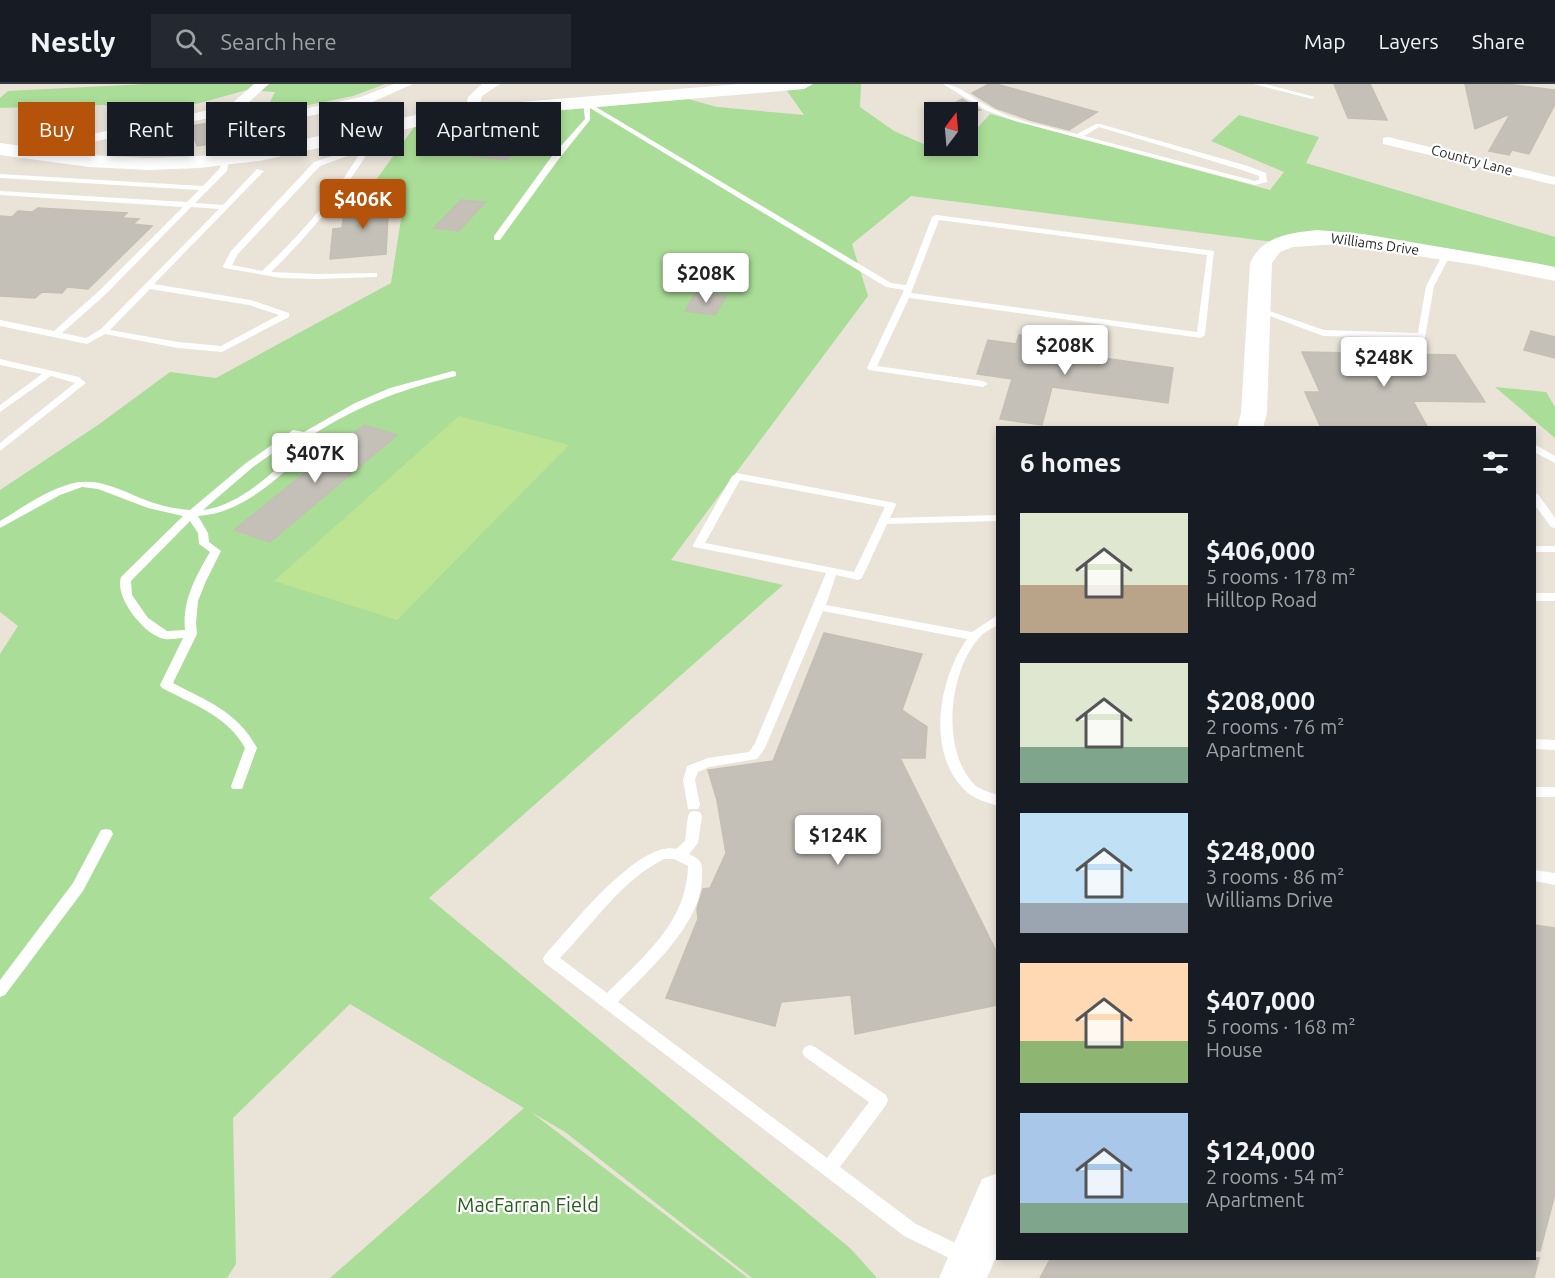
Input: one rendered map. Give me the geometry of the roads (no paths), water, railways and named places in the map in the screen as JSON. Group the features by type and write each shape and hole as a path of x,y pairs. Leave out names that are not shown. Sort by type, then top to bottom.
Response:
{"street":[{"path":"241,102 261,84"},
{"path":"307,112 365,100 406,84"},
{"path":"472,102 480,89 493,84"},
{"path":"561,106 804,84"},
{"path":"95,137 206,115"},
{"name":"Country Lane","path":"1388,141 1555,181"},
{"path":"2,150 66,159 133,164 225,160 319,146"},
{"path":"225,156 225,160"},
{"name":"Williams Drive","path":"1251,426 1254,413 1258,310 1263,257 1269,250 1290,240 1339,238 1447,254 1555,274"},
{"path":"966,1268 996,1200"}],"lane":[{"path":"946,84 998,114 1077,137 1255,183 1263,182 1263,175 1245,168 1098,125 1077,137"},
{"path":"1256,84 1312,97"},
{"path":"497,238 555,158 588,119 586,104"},
{"path":"586,104 889,285 907,292 1201,335 1211,253 936,217 907,292 872,368 983,384"},
{"path":"332,156 317,164 234,253 227,266 265,273 315,277 374,275"},
{"path":"265,273 313,219 360,160 360,156"},
{"path":"55,334 103,292 224,169 225,160"},
{"path":"0,323 87,341 104,331 150,286 260,171"},
{"path":"0,176 204,188"},
{"path":"0,193 226,207"},
{"path":"1258,310 1323,333 1422,336 1430,286 1447,254"},
{"path":"104,331 178,345 222,349 286,315 251,303 150,286"},
{"path":"0,362 76,379 81,383 0,448"},
{"path":"0,410 49,373"},
{"path":"304,436 378,393 423,379 453,374"},
{"path":"0,525 73,486 104,487 145,504 191,513 220,510 236,503 315,440 296,432 260,456 191,513 125,580 126,595 144,621 165,634 190,634"},
{"path":"1536,448 1555,460"},
{"path":"737,477 891,506 884,521 858,576 698,545 737,477"},
{"path":"1536,499 1555,525"},
{"path":"191,513 203,533 204,544 216,551 192,602 188,620 190,634 166,685 217,712 245,732 251,748 237,786"},
{"path":"884,521 996,518"},
{"path":"1536,549 1555,549"},
{"path":"679,855 692,843 694,811 689,780 692,769 708,763 753,756 761,745 832,571"},
{"path":"1536,597 1555,597"},
{"path":"819,607 972,636"},
{"path":"996,620 986,623 972,636 949,697 946,721 948,748 954,769 963,784 976,795 996,800"},
{"path":"1536,744 1555,745"},
{"path":"1536,792 1555,792"},
{"path":"0,991 78,887 106,834"},
{"path":"609,1001 682,919 691,901 697,876 695,863 679,855 663,853 642,863 550,959 609,1001 910,1230 966,1268"},
{"path":"1536,875 1555,879"},
{"path":"810,1052 880,1100 829,1168"}],"park label":[{"name":"MacFarran Field","path":"528,1204"}]}
